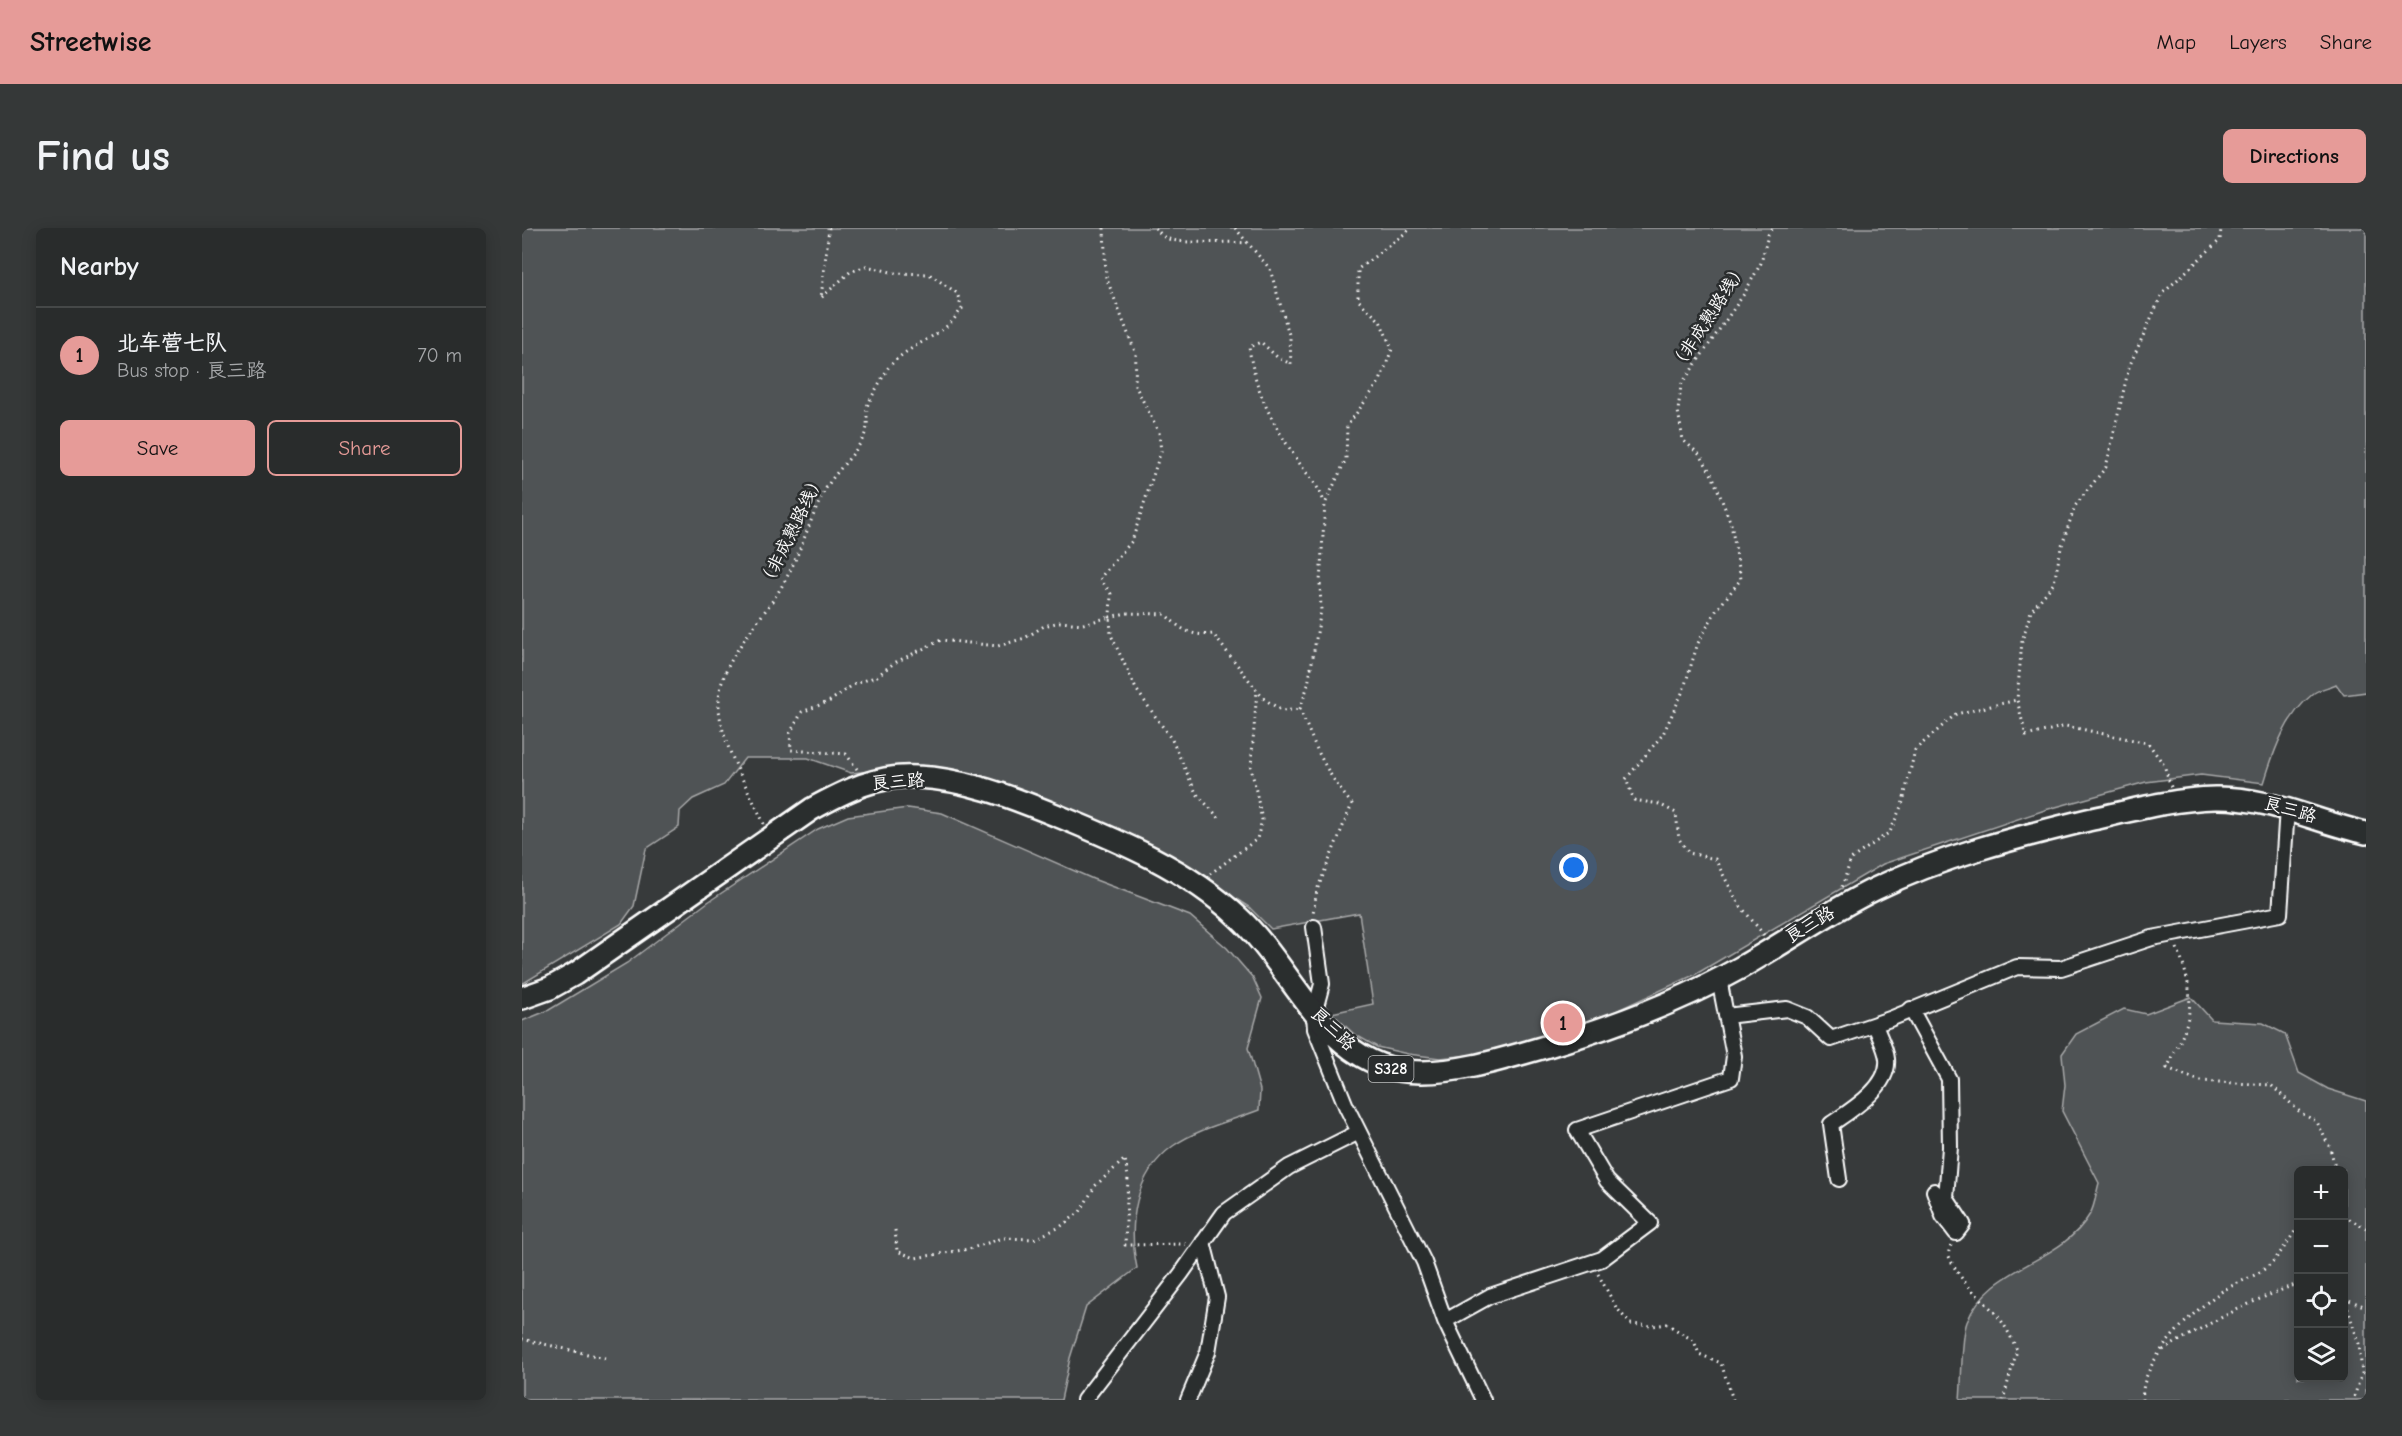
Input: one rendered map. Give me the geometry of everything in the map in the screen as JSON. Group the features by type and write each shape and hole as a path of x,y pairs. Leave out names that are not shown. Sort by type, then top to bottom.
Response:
{"main road":[{"name":"良三路","path":"522,998 550,988 575,974 812,809 867,782 915,776 958,782 1003,794 1122,843 1196,883 1242,920 1314,1014 1334,1035 1369,1060 1391,1069 1422,1072 1491,1062 1568,1041 1650,1011 1719,979 1834,910 1920,869 1960,854 2045,831 2139,808 2215,798 2258,801 2366,833"}],"street":[{"path":"1726,1016 1787,1010 1807,1017 1831,1039 1875,1024 2017,967 2061,968 2152,938 2280,914 2287,808"},
{"path":"1314,927 1322,984 1314,1014 1315,1029 1359,1132 1424,1262 1445,1321 1483,1400"},
{"path":"1445,1321 1490,1296 1602,1259 1650,1223 1607,1181 1577,1130 1731,1078 1734,1056 1719,979"},
{"path":"1911,1009 1949,1079 1950,1147 1946,1198 1963,1224 1956,1233 1943,1216 1934,1191"},
{"path":"1839,1179 1831,1124 1861,1104 1879,1086 1888,1061 1875,1024"},
{"path":"1084,1400 1224,1213 1289,1167 1359,1132"},
{"path":"1188,1400 1208,1352 1217,1297 1203,1242"}],"path":[{"name":"（非成熟路线）","path":"770,838 748,786 731,756 724,731 718,700 725,676 744,637 783,584 825,490 838,470 856,452 867,429 868,405 886,370 903,351 948,326 962,309 957,293 930,274 895,273 866,266 850,272 821,298 829,228"},
{"path":"1104,228 1106,277 1136,354 1135,385 1159,433 1161,451 1132,541 1100,578 1111,594 1111,635 1136,689 1172,740 1196,794 1221,820"},
{"path":"1155,228 1166,238 1199,243 1217,240 1249,243"},
{"path":"1235,228 1270,269 1290,338 1291,364 1278,358 1261,342 1249,347 1260,398 1277,432 1320,489 1325,504"},
{"path":"1314,927 1317,891 1352,804 1334,783 1319,758 1300,709 1308,685 1321,610 1320,582 1325,504 1346,459 1347,426 1380,381 1392,349 1380,321 1358,300 1358,269 1412,228"},
{"name":"（非成熟路线）","path":"1773,228 1768,235 1761,263 1744,294 1681,385 1678,411 1683,440 1701,456 1713,477 1731,524 1741,579 1716,611 1698,644 1683,691 1663,734 1626,779 1635,800 1659,804 1676,813 1679,838 1689,853 1715,859 1738,903 1773,947"},
{"path":"2176,802 2164,765 2148,743 2066,726 2026,736 2017,700 2022,641 2031,611 2054,583 2061,548 2075,506 2106,467 2129,367 2162,294 2220,240 2221,228"},
{"path":"867,782 846,754 791,750 790,733 802,712 830,701 853,685 877,676 894,663 941,640 998,645 1025,638 1044,626 1060,622 1083,624 1126,613 1165,614 1181,630 1202,636 1213,634 1263,698 1282,711 1300,709"},
{"path":"1196,883 1257,839 1262,820 1251,767 1257,689"},
{"path":"1834,910 1851,860 1890,832 1903,802 1915,750 1956,714 2017,700"},
{"path":"2172,934 2187,974 2190,1018 2167,1068 2200,1081 2271,1085 2301,1113 2317,1122 2330,1148 2335,1166"},
{"path":"895,1230 897,1251 915,1258 969,1249 1003,1238 1034,1239 1060,1227 1080,1212 1095,1186 1125,1159 1128,1178 1125,1245 1164,1246 1203,1242"},
{"path":"2348,1219 2366,1228"},
{"path":"1956,1233 1948,1254 1957,1275 1996,1314 2007,1328 2017,1350 2003,1400"},
{"path":"2143,1400 2148,1375 2170,1336 2219,1293 2266,1267 2282,1251 2294,1233"},
{"path":"1592,1262 1605,1290 1630,1324 1652,1326 1667,1324 1694,1341 1699,1354 1721,1363 1734,1400"},
{"path":"2162,1351 2208,1324 2294,1285"},
{"path":"2348,1299 2366,1308"},
{"path":"2348,1310 2359,1344 2362,1373 2353,1400"},
{"path":"522,1339 605,1358"}],"shaded area":[{"path":"522,228 2366,228 2366,692 2344,695 2336,684 2314,693 2296,712 2282,734 2264,783 2201,775 2146,782 2045,810 1883,864 1696,974 1603,1017 1549,1036 1471,1055 1440,1058 1377,1047 1354,1034 1332,1013 1373,1004 1359,913 1271,929 1249,907 1197,874 903,768 851,773 808,758 745,758 724,785 693,799 680,811 679,827 646,849 634,906 621,924 522,984"},
{"path":"908,808 942,813 1093,879 1190,916 1227,948 1253,978 1262,998 1248,1048 1260,1090 1259,1110 1182,1140 1160,1158 1150,1171 1142,1186 1134,1218 1134,1252 1137,1268 1086,1307 1070,1358 1061,1400 522,1400 522,1021 549,1010 627,963 708,902 818,829 848,816"},
{"path":"2191,997 2212,1020 2263,1023 2285,1034 2299,1073 2328,1089 2366,1101 2366,1400 1960,1400 1965,1329 1978,1303 2008,1276 2061,1244 2077,1231 2090,1214 2099,1183 2062,1111 2065,1085 2062,1054 2076,1034 2124,1009 2146,1014"}],"place":[{"name":"北车营七队","path":"1563,1023"}]}
